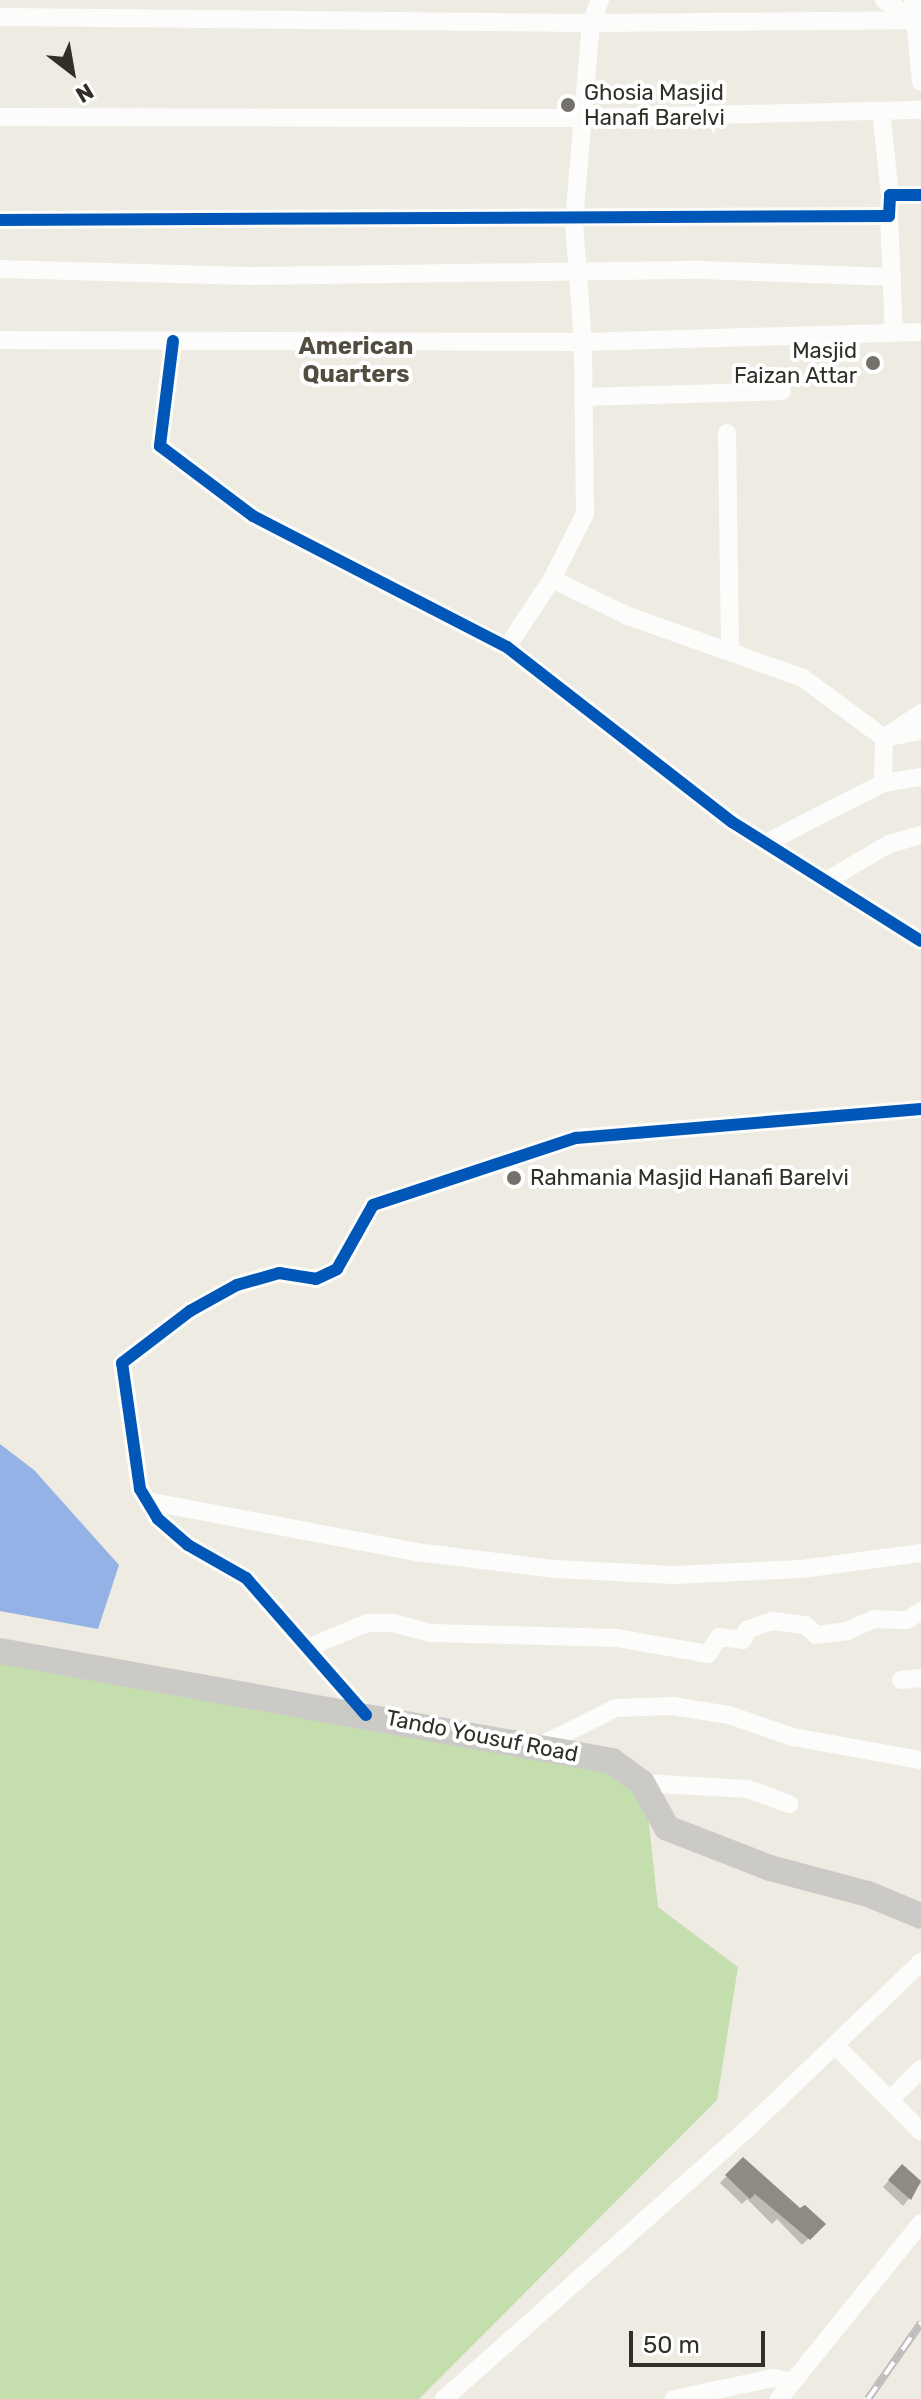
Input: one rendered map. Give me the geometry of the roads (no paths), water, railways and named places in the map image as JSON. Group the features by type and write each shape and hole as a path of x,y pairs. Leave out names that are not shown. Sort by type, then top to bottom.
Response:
{"street":[{"path":"507,647 552,579 585,514 583,342 574,221 591,23 600,0"},
{"path":"884,0 915,20"},
{"path":"913,0 921,82"},
{"path":"0,17 591,23 915,20"},
{"path":"0,117 585,118 921,110"},
{"path":"881,111 890,195 894,333"},
{"path":"890,195 921,195"},
{"path":"0,220 574,221 889,216"},
{"path":"0,269 249,276 580,272 892,277"},
{"path":"0,340 583,342 921,332"},
{"path":"173,341 160,446 253,516 507,647 766,843 921,941"},
{"path":"584,397 782,391"},
{"path":"727,433 730,649"},
{"path":"552,579 628,616 730,649 803,678 884,738 921,731"},
{"path":"884,738 921,713"},
{"path":"883,783 884,738"},
{"path":"766,843 883,783 921,777"},
{"path":"826,881 889,844 921,835"},
{"path":"366,1715 246,1578 188,1545 147,1501 140,1489 122,1363 190,1311 237,1285 279,1273 316,1279 337,1269 373,1205 576,1138 921,1109"},
{"path":"147,1501 416,1552 555,1569 674,1575 802,1569 921,1553"},
{"path":"307,1648 367,1623 393,1623 430,1633 617,1638 708,1654 719,1637 743,1640 747,1630 772,1621 805,1625 816,1635 847,1631 874,1619 907,1620 921,1611"},
{"name":"Tando Yousuf Road","path":"0,1651 296,1707 366,1715 541,1745 612,1761 642,1783 667,1828 921,1916"},
{"path":"901,1680 921,1678"},
{"path":"541,1745 616,1708 673,1706 729,1715 793,1737 921,1760"},
{"path":"642,1783 748,1789 789,1804"},
{"path":"444,2399 835,2045 921,1962"},
{"path":"835,2045 921,2132"},
{"path":"890,2100 921,2069"},
{"path":"779,2399 921,2223"},
{"path":"674,2399 773,2378 793,2382"}],"water":[{"path":"0,1444 34,1470 119,1565 98,1629 0,1611"}],"railway":[{"path":"868,2399 921,2323"}],"place":[{"name":"Ghosia Masjid Hanafi Barelvi","path":"568,105"},
{"name":"Masjid Faizan Attar","path":"873,363"},
{"name":"Rahmania Masjid Hanafi Barelvi","path":"514,1178"}],"district":[{"name":"American Quarters","path":"356,361"}]}
